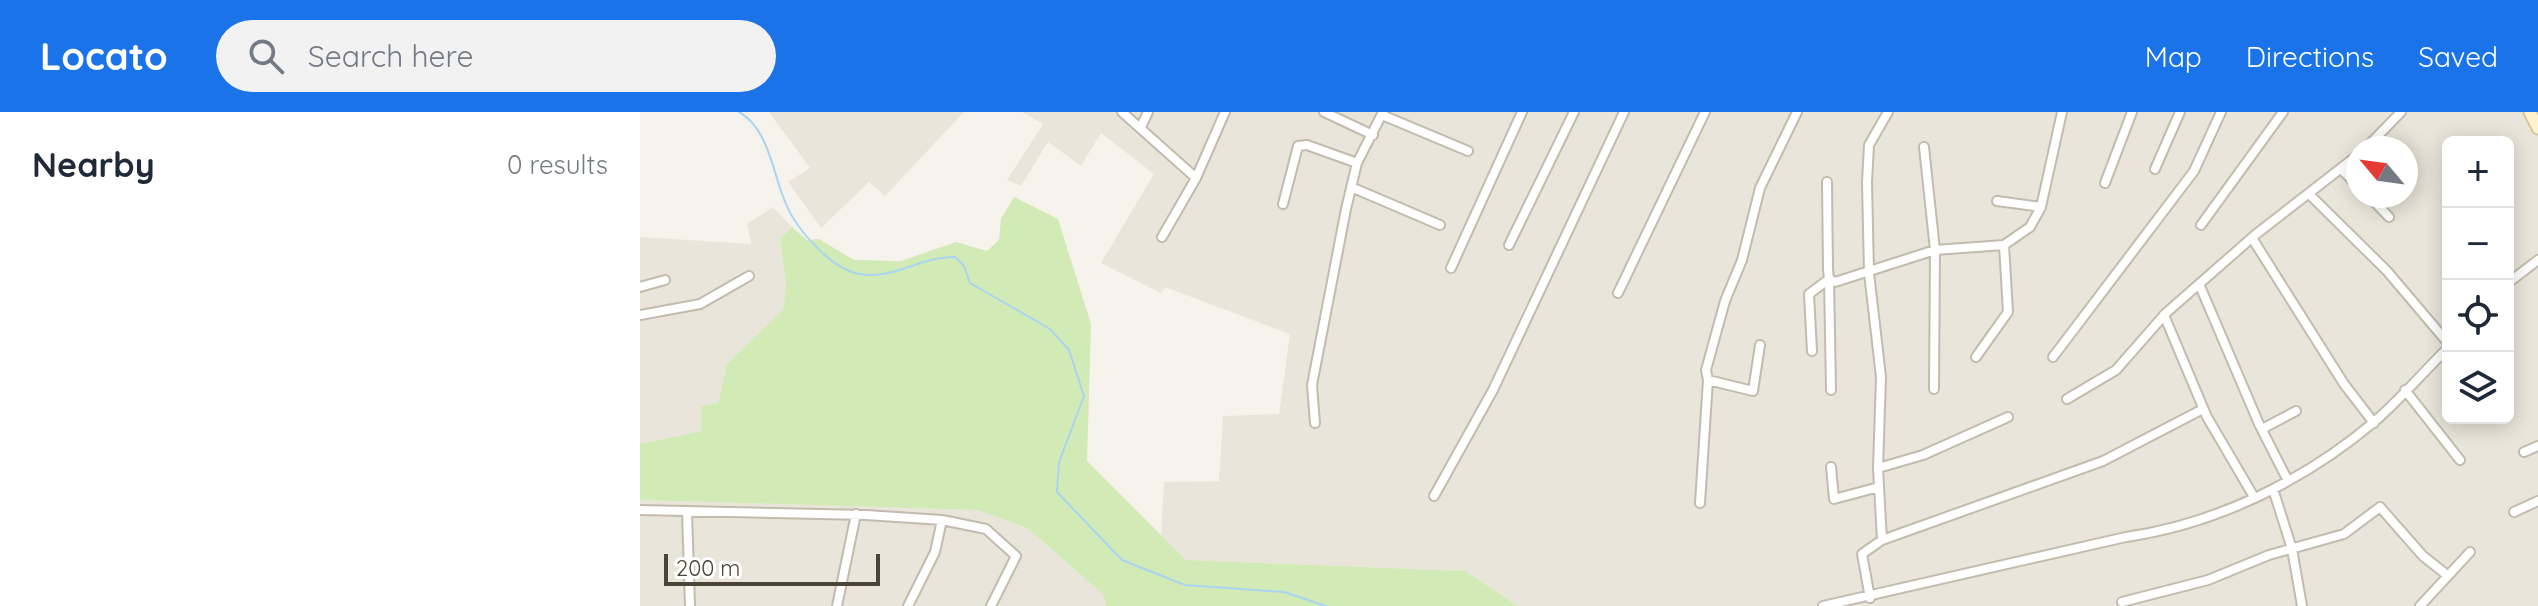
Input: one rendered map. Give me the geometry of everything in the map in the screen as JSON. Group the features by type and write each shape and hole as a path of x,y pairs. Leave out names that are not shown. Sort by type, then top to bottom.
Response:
{"street":[{"path":"1122,112 1196,178"},
{"path":"1141,127 1148,112"},
{"path":"1162,237 1196,178 1225,112"},
{"path":"1324,112 1373,135"},
{"path":"1451,268 1522,112"},
{"path":"1509,245 1574,112"},
{"path":"1434,496 1493,390 1624,112"},
{"path":"1618,293 1705,112"},
{"path":"1700,503 1708,380 1706,370 1725,301 1742,260 1760,188 1797,112"},
{"path":"1882,540 1878,468 1881,377 1869,273 1869,145 1888,112"},
{"path":"1829,279 1835,282 1869,273 1935,250 2004,245 2030,227 2041,207 2062,112"},
{"path":"2105,183 2132,112"},
{"path":"2155,169 2180,112"},
{"path":"2053,357 2194,171 2221,112"},
{"path":"2201,225 2283,112"},
{"path":"2378,136 2401,112"},
{"path":"2530,112 2538,128"},
{"path":"1315,423 1312,385 1351,187 1357,163 1382,114 1468,151"},
{"path":"1283,204 1298,146 1307,145 1357,163"},
{"path":"1924,147 1935,250 1934,389"},
{"path":"2067,399 2116,370 2164,315 2252,238 2346,165"},
{"path":"2341,169 2346,174"},
{"path":"1827,182 1831,390"},
{"path":"1351,187 1440,225"},
{"path":"2309,194 2387,271 2442,339"},
{"path":"1997,201 2041,207"},
{"path":"2380,208 2389,217"},
{"path":"2252,238 2344,384 2374,423"},
{"path":"1976,357 2008,312 2004,245"},
{"path":"2512,280 2538,260"},
{"path":"640,315 700,304 749,276"},
{"path":"1812,351 1809,294 1829,279"},
{"path":"640,287 665,280"},
{"path":"2200,286 2287,479"},
{"path":"2164,315 2203,409 2254,497"},
{"path":"1708,380 1753,391 1760,345"},
{"path":"1823,606 1850,604 2211,518 2273,489 2374,423 2442,352"},
{"path":"2405,390 2460,460"},
{"path":"1870,598 1862,554 1882,540 2103,461 2203,409"},
{"path":"2262,429 2296,411"},
{"path":"1878,468 1923,455 2008,417"},
{"path":"2524,452 2538,446"},
{"path":"1831,467 1834,499 1879,487"},
{"path":"2273,489 2292,549 2302,606"},
{"path":"2514,512 2538,501"},
{"path":"2122,602 2208,580 2292,549 2344,534 2380,507 2385,509 2423,556 2447,575"},
{"path":"640,510 856,514 942,520 986,529 1016,556 991,606"},
{"path":"687,511 690,606"},
{"path":"837,606 856,514"},
{"path":"908,606 935,552 942,520"},
{"path":"2420,606 2470,552"}],"shaded area":[{"path":"769,112 964,112 885,196 869,182 821,228 788,182 810,168"},
{"path":"1022,112 2538,112 2538,606 1518,606 1465,571 1186,560 1161,535 1164,482 1219,481 1223,416 1279,414 1290,334 1165,287 1161,293 1101,263 1154,174 1101,133 1081,166 1048,142 1021,186 1007,180 1043,124"},
{"path":"773,207 792,227 780,239 786,284 783,310 727,364 718,403 701,431 640,444 640,237 751,244 747,224"},
{"path":"640,500 977,510 1027,528 1103,594 1106,606 640,606"}],"green space":[{"path":"1014,197 1058,219 1091,324 1087,461 1186,560 1465,571 1518,606 1106,606 1103,594 1027,528 977,510 640,500 640,444 701,431 701,406 718,403 727,364 783,310 786,284 780,239 792,227 807,240 819,239 854,260 901,261 956,242 987,251 999,240 1001,219"}],"waterway":[{"path":"739,112 749,119 764,140 786,204 798,225 816,247 838,265 849,271 873,275 955,257 964,266 970,283 1050,329 1069,350 1084,396 1059,462 1057,492 1122,560 1185,585 1284,592 1326,606"}]}
